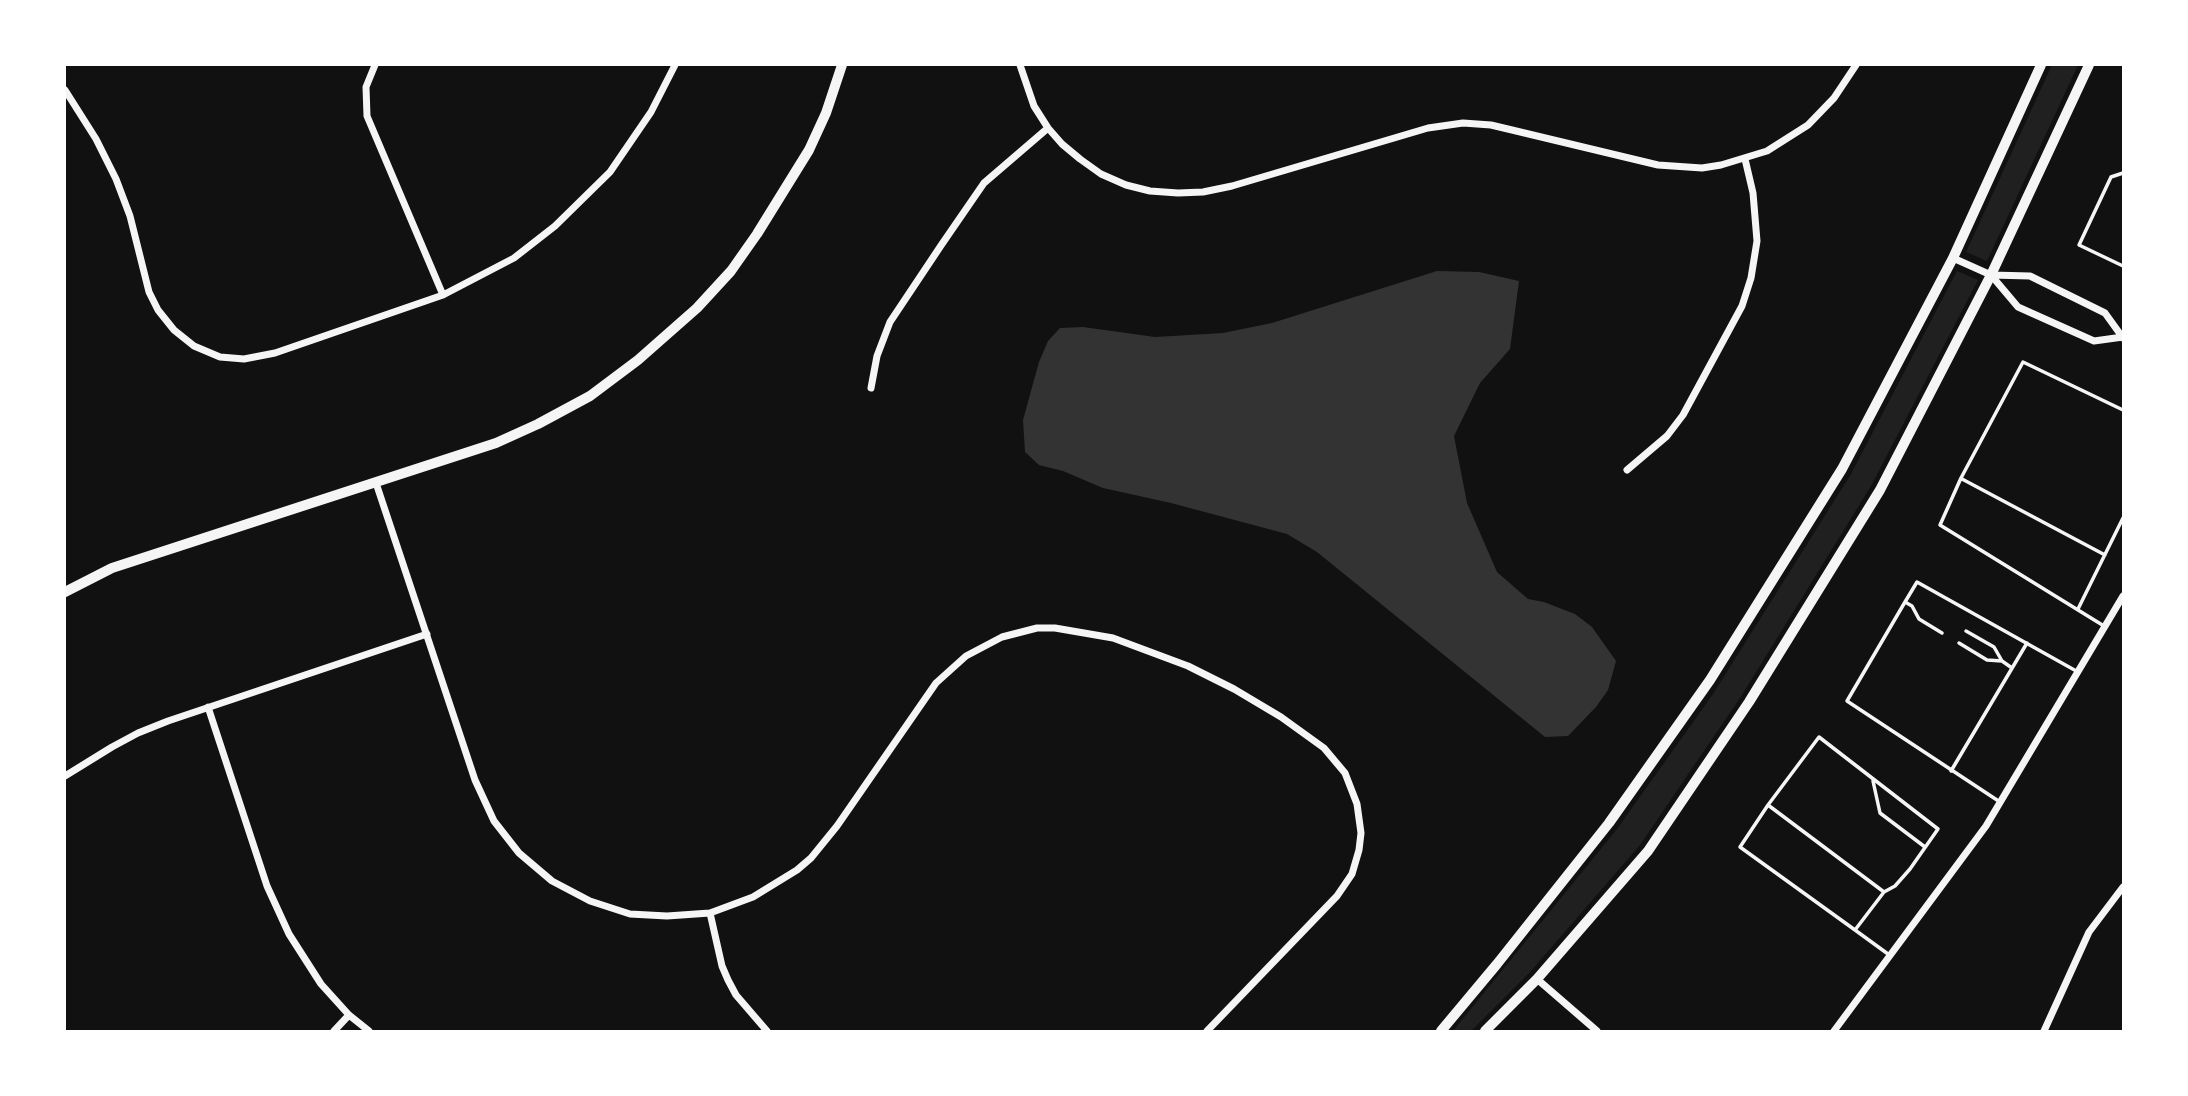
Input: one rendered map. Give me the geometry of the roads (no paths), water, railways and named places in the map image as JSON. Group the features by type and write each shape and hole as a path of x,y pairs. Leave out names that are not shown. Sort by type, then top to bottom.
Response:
{"main road":[{"path":"1441,1031 1609,823 1710,680 1842,469 1953,258 2041,65"},
{"path":"1485,1031 1537,979 1648,851 1749,702 1880,490 1992,275 2089,65"}],"street":[{"path":"375,65 366,87 367,116 443,295"},
{"path":"65,90 96,139 116,179 130,216 149,292 158,310 174,330 206,352 231,358 259,357 443,295 514,258 555,226 610,172 638,134 675,65"},
{"path":"65,592 113,568 478,450 538,424 590,396 623,372 716,289 751,243 809,150 826,113 842,65"},
{"path":"1020,65 1034,106 1062,144 1101,174 1126,185 1150,191 1178,193 1203,192 1231,186 1429,128 1463,123 1512,130 1658,165 1702,168 1745,159 1767,151 1808,125 1834,99 1856,65"},
{"path":"871,388 879,348 890,322 942,244 984,183 1048,128"},
{"path":"1627,470 1667,436 1683,415 1742,306 1751,278 1757,241 1753,193 1745,159"},
{"path":"1953,258 1992,275 2031,276 2105,313 2123,337 2094,341 2018,307 1992,275"},
{"path":"376,483 483,800 494,821 519,853 552,881 580,896 630,914 656,916 710,913 768,890 797,870 811,858 837,826 936,683 966,656 1003,637 1037,628 1055,628 1113,638 1188,666 1234,689 1291,724 1324,748 1345,774 1357,804 1361,833 1359,850 1352,874 1330,905 1208,1031"},
{"path":"1834,1031 1986,826 2123,596"},
{"path":"65,776 138,733 426,634"},
{"path":"208,707 276,906 302,957 321,984 349,1015 369,1031"},
{"path":"2044,1031 2089,932 2123,887"},
{"path":"710,913 727,980 736,995 767,1031"},
{"path":"1537,979 1597,1031"},
{"path":"334,1031 349,1015"}],"lane":[{"path":"2123,173 2111,177 2079,245 2123,266"},
{"path":"2106,627 1940,525 1961,478 2023,362 2123,410"},
{"path":"1961,478 2105,555"},
{"path":"2078,610 2123,518"},
{"path":"2000,802 1847,701 1917,582 2079,672"},
{"path":"1905,602 1912,606 1919,619 1942,633"},
{"path":"1966,631 1994,647 2001,661"},
{"path":"1959,643 1987,660 2001,661 2012,668"},
{"path":"1951,771 2026,643"},
{"path":"1855,930 1884,892 1895,886 1910,869 1938,829 1819,737 1768,804 1740,847 1890,956"},
{"path":"1873,780 1880,813 1925,847"},
{"path":"1768,804 1884,892"}]}
